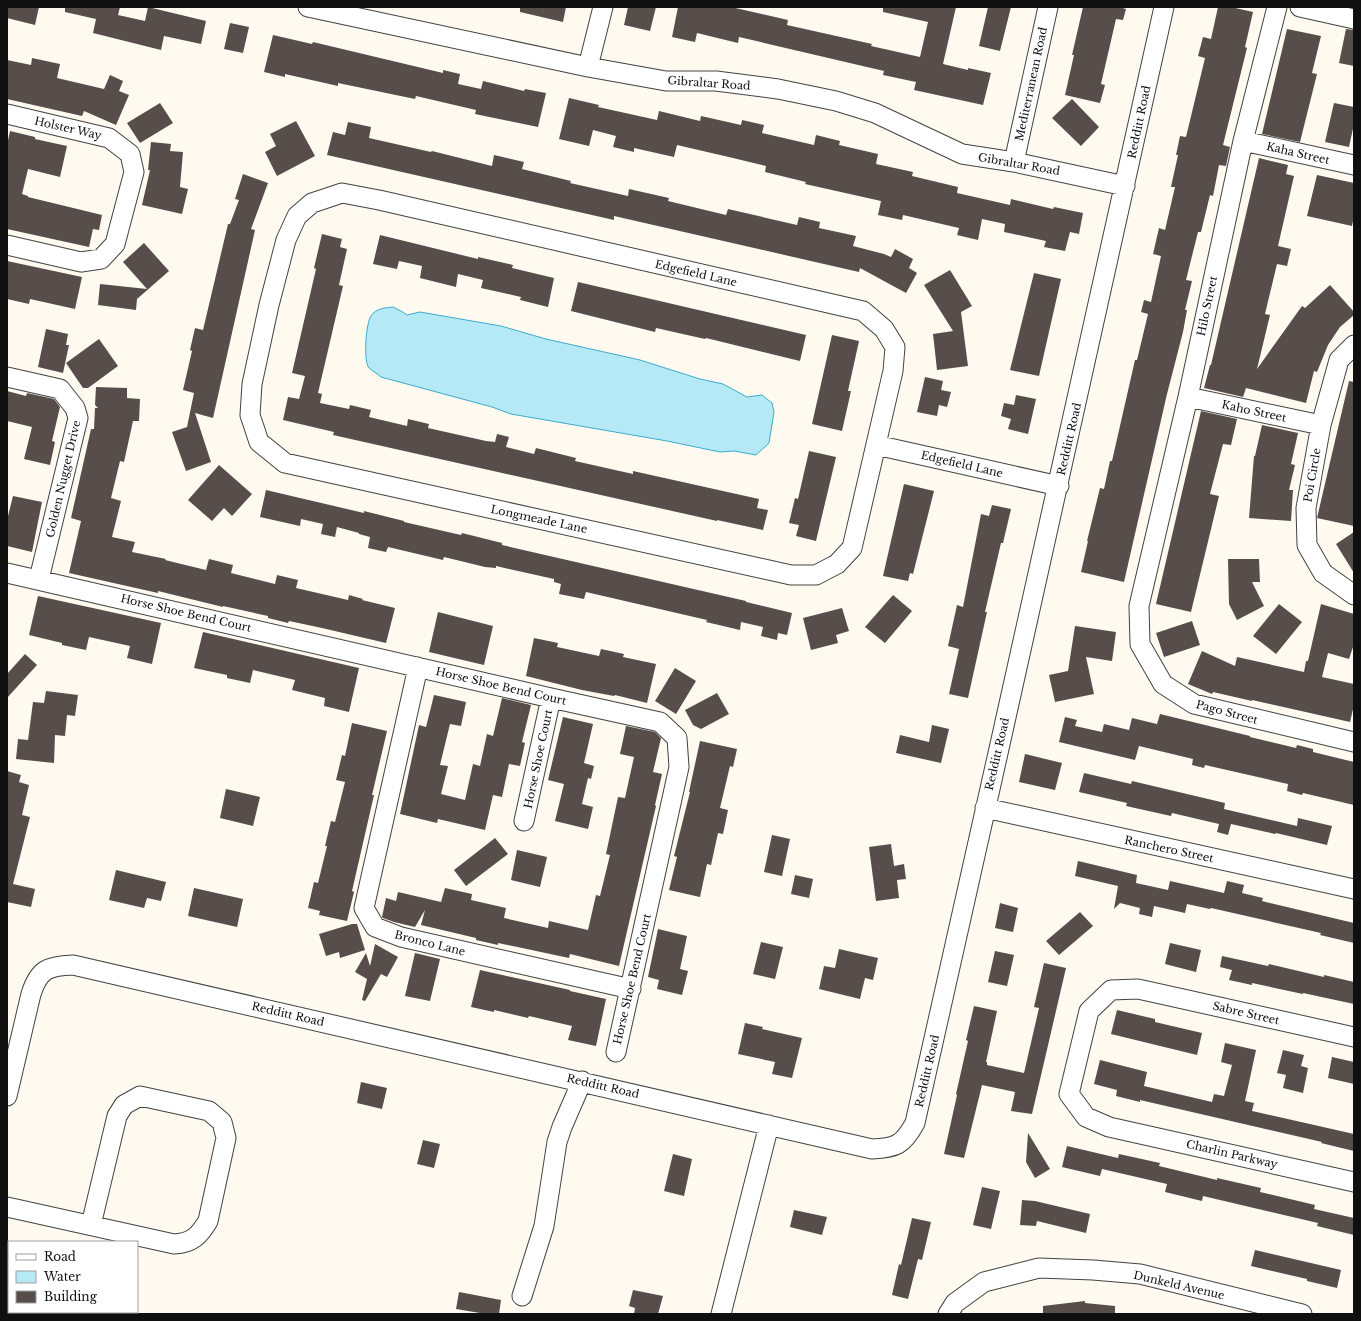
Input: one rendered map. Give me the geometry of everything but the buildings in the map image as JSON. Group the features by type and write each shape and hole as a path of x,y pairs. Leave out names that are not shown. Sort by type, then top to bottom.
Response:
{"street":[{"name":"Gibraltar Road","path":"308,7 588,67 666,81 724,82 778,89 836,101 875,113 962,154 1014,162 1125,186"},
{"path":"588,67 603,7"},
{"name":"Mediterranean Road","path":"1014,162 1048,7"},
{"name":"Redditt Road","path":"7,1096 30,994 35,981 45,971 58,966 73,965 872,1149 898,1145 908,1136 915,1124 985,808 1059,486 1164,7"},
{"name":"Hilo Street","path":"1139,606 1188,397 1243,141 1277,7"},
{"path":"1300,7 1354,19"},
{"name":"Holster Way","path":"7,114 109,138 130,154 134,172 115,244 101,259 81,262 7,245"},
{"name":"Kaha Street","path":"1243,141 1354,166"},
{"name":"Edgefield Lane","path":"269,304 286,240 297,216 312,203 342,193 379,200 863,311 884,329 894,347 893,371 876,445 1059,486"},
{"name":"Longmeade Lane","path":"269,304 252,384 250,415 259,442 285,463 791,575 816,574 837,564 852,548 876,445"},
{"name":"Poi Circle","path":"1354,345 1338,360 1321,425 1306,508 1308,546 1323,573 1354,595"},
{"name":"Golden Nugget Drive","path":"7,377 60,389 75,408 78,418 39,580"},
{"name":"Kaho Street","path":"1188,397 1321,425"},
{"name":"Horse Shoe Bend Court","path":"7,573 660,722 677,738 679,767 616,1052"},
{"name":"Pago Street","path":"1139,606 1140,644 1163,684 1194,704 1354,742"},
{"name":"Bronco Lane","path":"418,667 364,908 375,927 400,938 631,989"},
{"name":"Horse Shoe Court","path":"524,821 551,698"},
{"name":"Ranchero Street","path":"985,808 1354,889"},
{"name":"Sabre Street","path":"1109,1127 1086,1117 1070,1094 1089,1011 1110,990 1138,989 1354,1037"},
{"path":"522,1296 546,1217 557,1142 564,1121 582,1081"},
{"path":"7,1207 174,1244 186,1243 202,1232 208,1221 226,1138 222,1122 209,1111 140,1096 124,1105 117,1116 91,1225"},
{"path":"721,1314 769,1125"},
{"name":"Charlin Parkway","path":"1109,1127 1354,1182"},
{"name":"Dunkeld Avenue","path":"948,1314 955,1303 984,1282 1039,1268 1093,1270 1140,1274 1302,1314"}],"water":[{"path":"393,307 407,315 420,312 501,326 546,339 640,360 700,379 723,384 747,397 762,395 772,403 774,412 769,443 756,455 734,451 720,452 667,441 511,414 492,407 381,377 369,368 367,364 366,342 369,320 375,311"}]}
